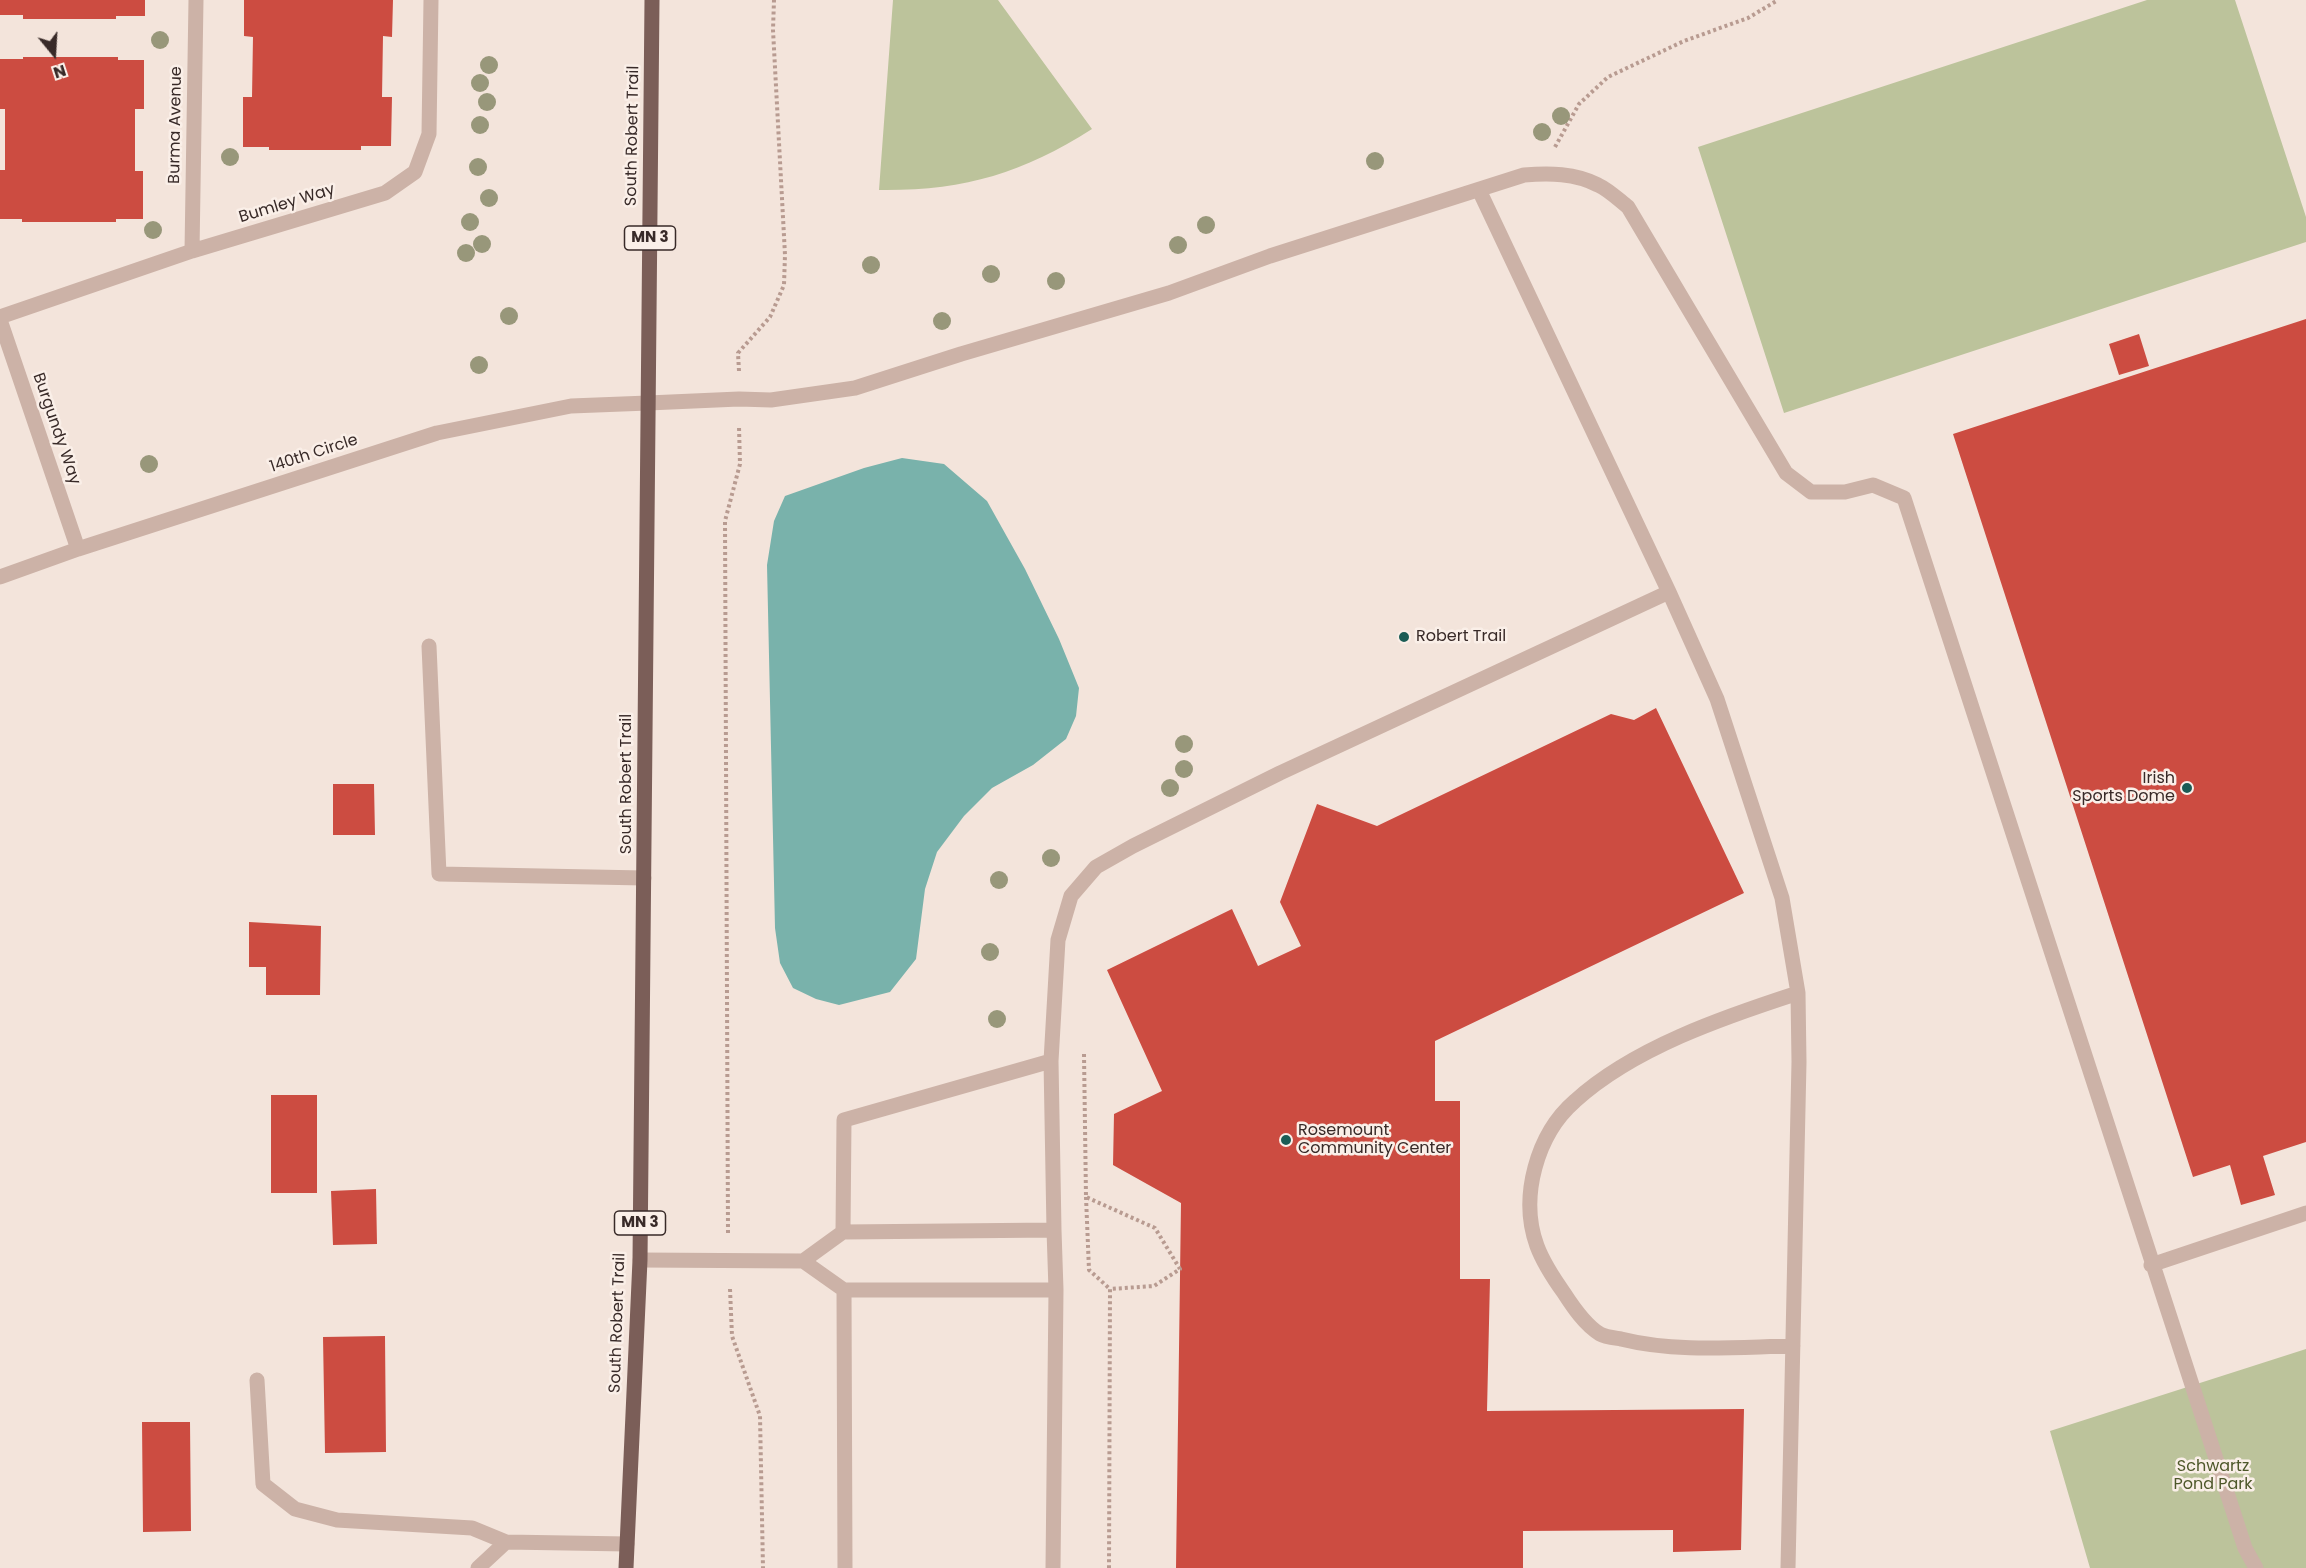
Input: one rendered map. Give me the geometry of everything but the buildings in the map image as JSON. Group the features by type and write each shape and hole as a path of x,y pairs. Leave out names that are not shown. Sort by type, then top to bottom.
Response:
{"main road":[{"name":"South Robert Trail","path":"626,1568 640,1260 652,0"}],"street":[{"name":"Burma Avenue","path":"192,251 196,0"},
{"name":"Bumley Way","path":"0,319 192,251 385,193 415,172 429,134 431,0"},
{"name":"140th Circle","path":"0,577 78,549 437,434 571,406 739,399 771,400 855,388 1168,293 1270,256 1524,176 1546,173 1575,176 1599,185 1629,207 1786,473 1810,492 1845,492 1873,485 1904,498 2151,1264 2245,1548 2256,1568"},
{"path":"1479,190 1669,592 1717,699 1782,898 1798,993 1799,1074 1788,1568"},
{"name":"Burgundy Way","path":"0,319 78,549"},
{"path":"1053,1568 1056,1290 1051,1061 1058,940 1071,896 1096,867 1133,846 1280,773 1669,592"},
{"path":"429,646 438,874 644,878"},
{"path":"1793,1346 1677,1347 1638,1344 1600,1334 1574,1308 1555,1279 1537,1246 1530,1212 1535,1165 1548,1132 1574,1101 1610,1074 1677,1038 1733,1014 1798,993"},
{"path":"843,1232 844,1120 1051,1061"},
{"path":"2151,1264 2306,1213"},
{"path":"803,1261 843,1232 1054,1230"},
{"path":"640,1260 803,1261 844,1290 1056,1290"},
{"path":"844,1290 845,1568"},
{"path":"257,1380 263,1484 295,1509 337,1520 472,1528 506,1542 627,1544"},
{"path":"478,1568 506,1542"}],"path":[{"path":"763,1568 760,1416 732,1336 729,1261 725,521 740,464 738,353 770,317 784,285 785,255 773,30 774,0"},
{"path":"1546,173 1556,144 1579,104 1608,77 1684,41 1748,18 1778,0"},
{"path":"1084,1054 1086,1197 1089,1270 1110,1289 1154,1286 1180,1269 1155,1227 1086,1197"},
{"path":"1109,1568 1110,1289"}],"green space":[{"path":"893,0 998,0 1092,129 1041,158 990,177 938,187 879,190"},
{"path":"2147,0 2235,0 2306,217 2306,242 1784,413 1698,147"},
{"name":"Schwartz Pond Park","path":"2306,1349 2306,1568 2090,1568 2050,1431"}],"water":[{"path":"902,458 944,464 987,501 1025,569 1059,639 1079,688 1076,716 1066,739 1033,765 992,788 964,816 937,852 925,889 916,959 890,992 839,1005 816,999 793,988 780,963 775,928 767,565 774,521 785,496 864,468"}],"place":[{"name":"Robert Trail","path":"1404,637"},
{"name":"Irish Sports Dome","path":"2187,788"},
{"name":"Rosemount Community Center","path":"1286,1140"}]}
